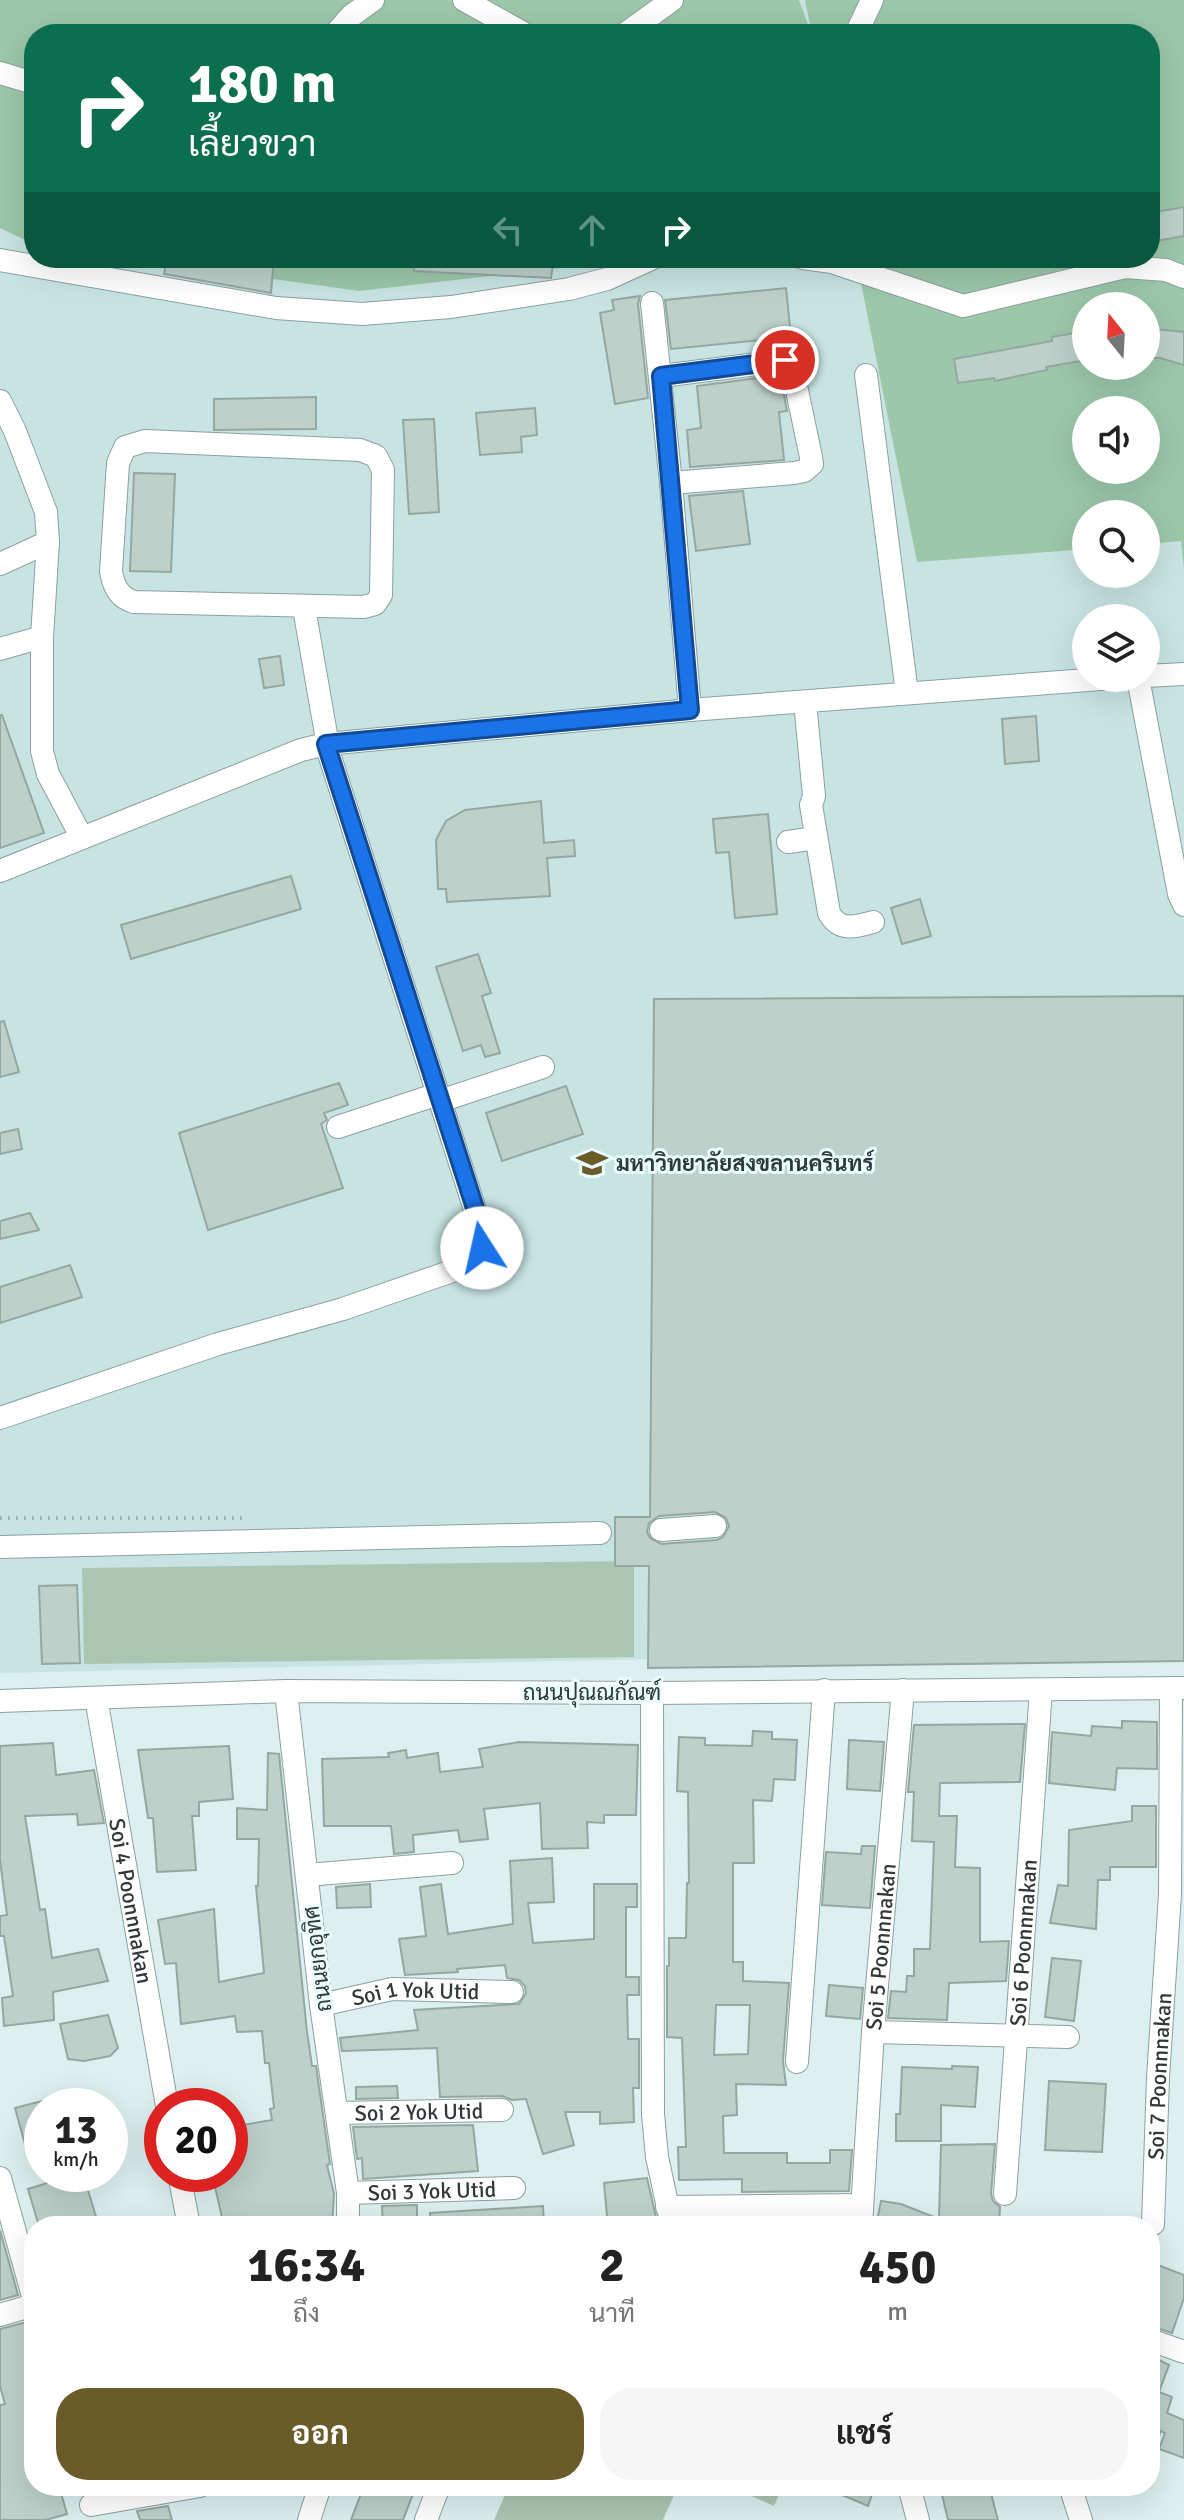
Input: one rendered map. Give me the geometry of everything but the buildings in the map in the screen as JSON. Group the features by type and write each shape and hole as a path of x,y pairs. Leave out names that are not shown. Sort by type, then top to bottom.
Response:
{"street":[{"path":"344,24 373,0"},
{"path":"464,0 507,24"},
{"path":"639,24 672,0"},
{"path":"861,24 872,0"},
{"path":"0,73 24,80"},
{"path":"0,260 24,264"},
{"path":"46,268 276,308 362,314 451,307 569,289 607,279 631,268"},
{"path":"850,268 963,306 1118,268"},
{"path":"1139,268 1166,270 1184,277"},
{"path":"652,303 690,710"},
{"path":"661,376 789,361 794,368 812,461 808,468 794,473 671,483"},
{"path":"866,375 907,693"},
{"path":"0,401 8,435 46,512 48,542 42,637 42,751 48,774 82,838"},
{"path":"145,441 360,450 376,456 383,470 381,595 369,606 304,608 134,602 124,599 115,585 111,567 118,463 125,447 145,441"},
{"path":"0,564 48,542"},
{"path":"0,1418 218,1344 343,1309 469,1263 480,1253 483,1233 326,744 304,608"},
{"path":"0,649 42,637"},
{"path":"1160,675 1184,674"},
{"path":"0,871 301,750 326,744 690,710 1072,681"},
{"path":"1141,692 1179,894 1184,905"},
{"path":"805,702 814,796 811,805 831,918 839,925 849,927 873,922"},
{"path":"788,842 816,838"},
{"path":"338,1127 543,1067"},
{"path":"661,1530 715,1526"},
{"path":"0,1547 600,1533"},
{"name":"ถนนปุณณกัณฑ์","path":"0,1701 286,1691 652,1693 1178,1688"},
{"name":"Soi 7 Poonnnakan","path":"1153,2216 1178,1688"},
{"path":"797,2062 824,1690"},
{"name":"Soi 5 Poonnnakan","path":"862,2216 873,2032 903,1690"},
{"name":"Soi 6 Poonnnakan","path":"1005,2194 1041,1690"},
{"name":"ถนนยกอุทิศ","path":"286,1691 321,2005 348,2193 348,2216"},
{"path":"652,1693 653,2114 657,2157 669,2216"},
{"name":"Soi 4 Poonnnakan","path":"96,1698 164,2088"},
{"path":"307,1875 452,1863"},
{"name":"Soi 1 Yok Utid","path":"321,2005 392,1989 512,1992"},
{"path":"873,2032 1068,2037"},
{"name":"Soi 2 Yok Utid","path":"337,2113 502,2110"},
{"path":"0,2178 24,2266"},
{"name":"Soi 3 Yok Utid","path":"348,2193 514,2188"},
{"path":"182,2192 187,2216"},
{"path":"0,2315 24,2307"},
{"path":"1160,2344 1184,2352"},
{"path":"91,2504 139,2496"},
{"path":"309,2520 317,2496"},
{"path":"426,2520 435,2496"},
{"path":"912,2496 918,2520"},
{"path":"1073,2496 1081,2520"}],"shaded area":[{"name":"มหาวิทยาลัยสงขลานครินทร์","path":"0,0 1184,0 1184,1648 0,1673"}],"green space":[{"path":"0,0 799,0 808,24 24,24 24,239 0,228"},
{"path":"805,0 1184,0 1184,569 1181,541 1160,543 1160,500 1072,500 1072,550 917,562 858,268 1160,268 1160,24 810,24"},
{"path":"197,268 561,268 359,291"},
{"path":"634,1561 634,1657 84,1664 82,1568"},
{"path":"505,2496 674,2496 663,2520 494,2520"},
{"path":"752,2496 778,2496 774,2506"}],"place":[{"name":"มหาวิทยาลัยสงขลานครินทร์","path":"592,1163"}],"route":[{"path":"482,1248 483,1233 326,744 690,710 661,376 785,360"}]}
